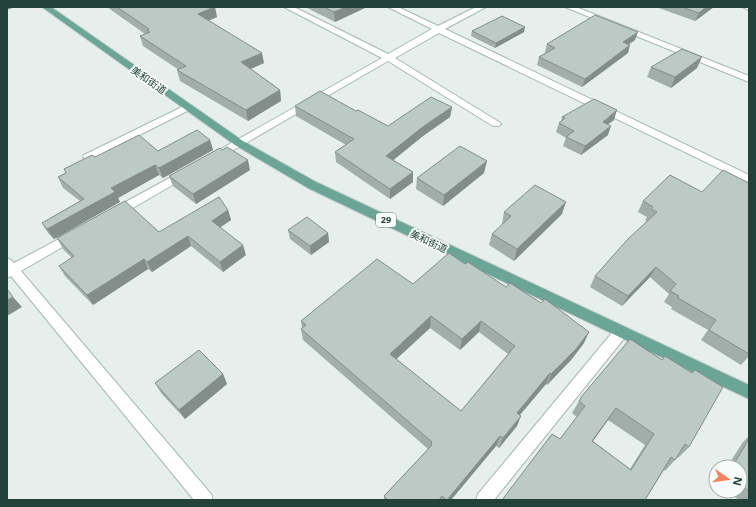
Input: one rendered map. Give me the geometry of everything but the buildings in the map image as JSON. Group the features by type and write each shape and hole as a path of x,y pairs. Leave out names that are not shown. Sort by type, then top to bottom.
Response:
{"main road":[{"name":"美和街道","path":"46,7 239,143 312,185 749,392"}],"street":[{"path":"288,7 389,58 496,124"},
{"path":"392,7 749,179"},
{"path":"204,162 439,29 482,7"},
{"path":"569,7 749,79"},
{"path":"88,157 188,107"},
{"path":"102,220 191,170"},
{"path":"81,232 9,269 205,500"},
{"path":"484,500 621,332"}]}
